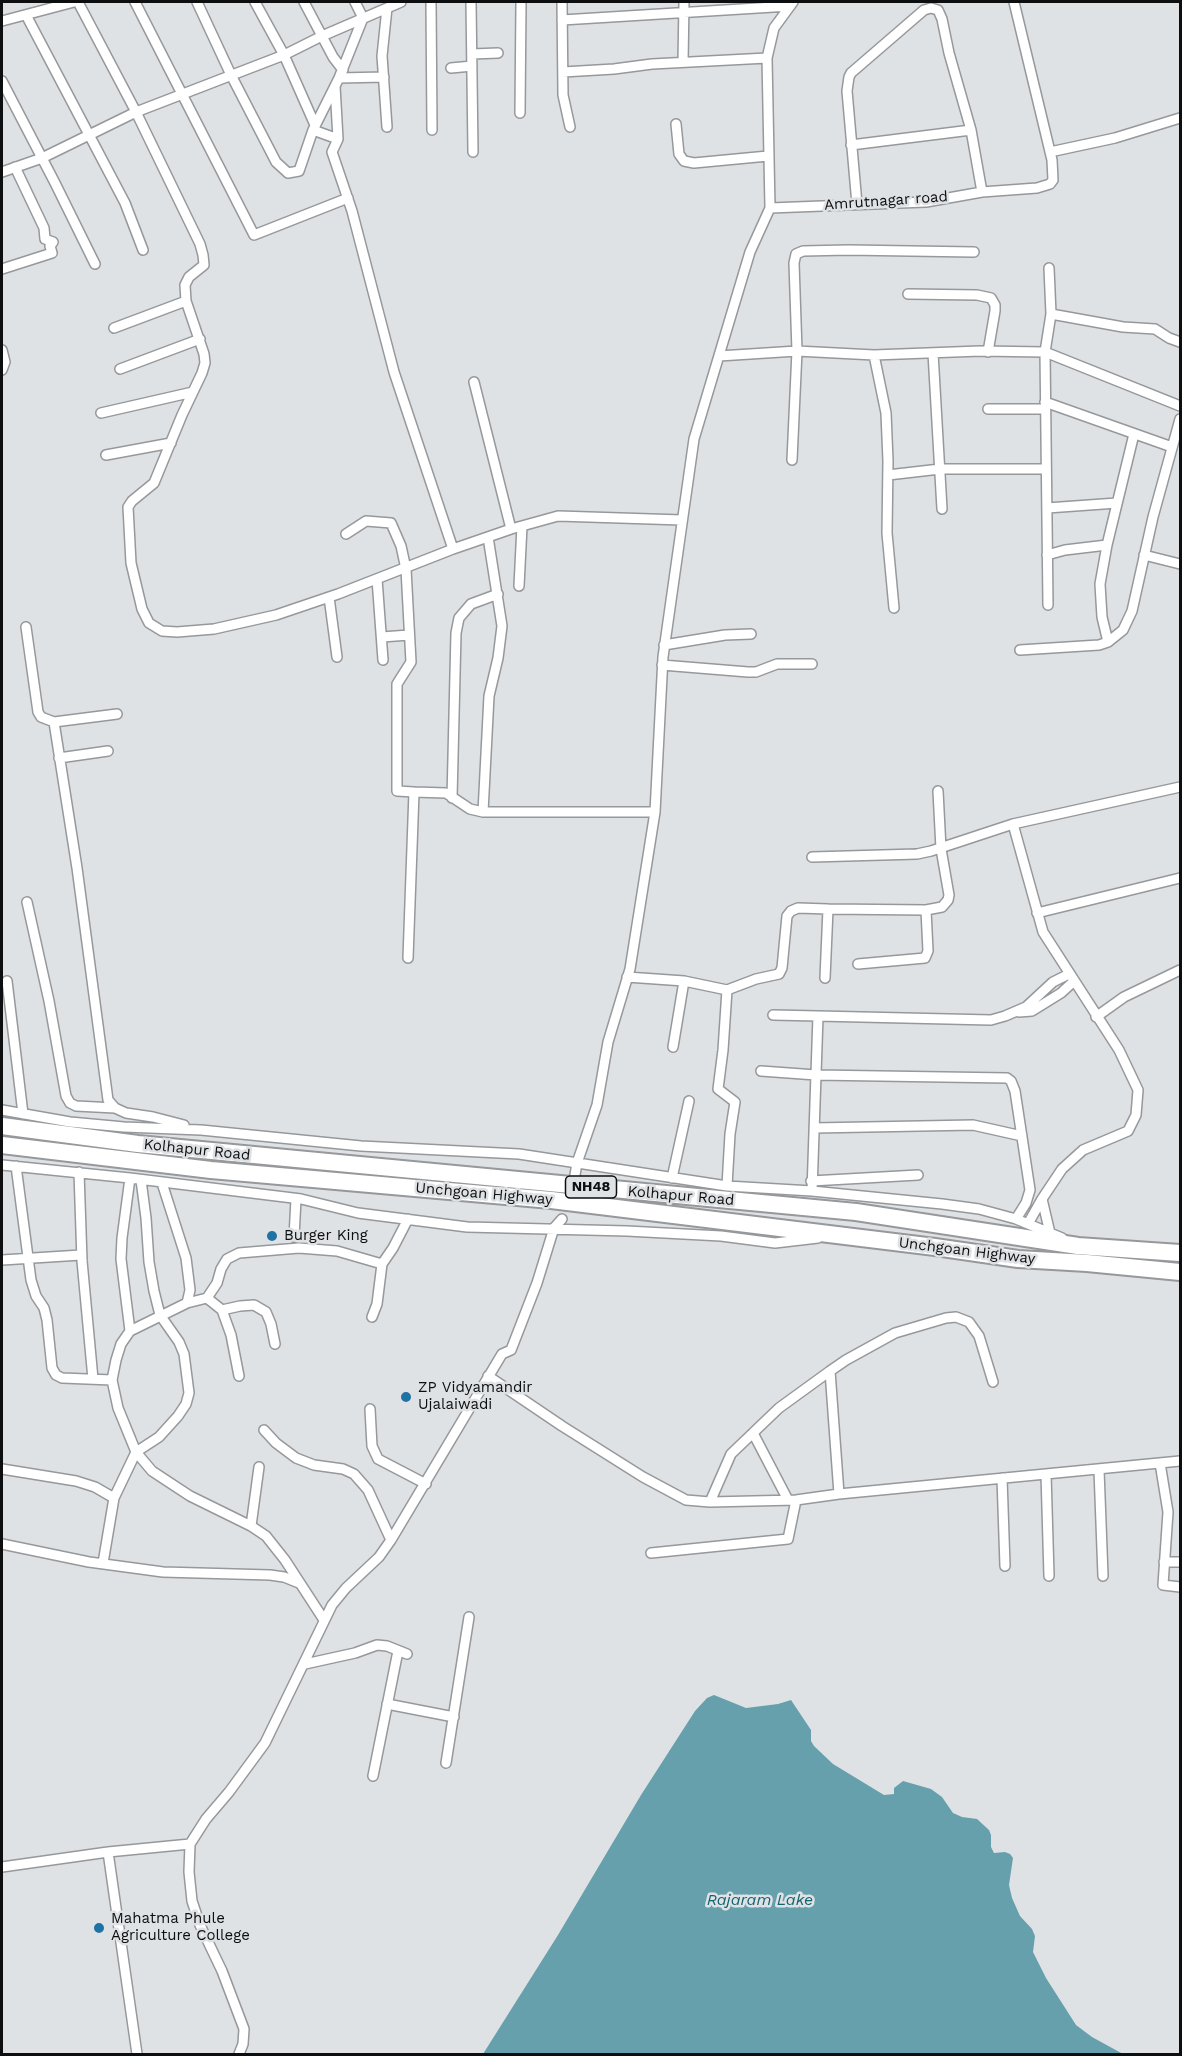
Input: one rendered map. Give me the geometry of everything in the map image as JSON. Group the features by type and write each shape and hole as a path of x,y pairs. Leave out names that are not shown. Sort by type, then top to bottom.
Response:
{"highway":[{"name":"Kolhapur Road","path":"2,1126 173,1147 856,1212 1078,1246 1180,1253"},
{"name":"Unchgoan Highway","path":"2,1145 211,1170 551,1200 1018,1259 1180,1272"}],"street":[{"path":"2,21 76,2 136,111 203,255 204,265 189,277 184,285 186,301 200,339 205,363 154,483 128,507 131,563 142,609 149,623 162,631 177,632 214,629 276,615 406,569 453,549 558,516 682,520"},
{"path":"135,2 254,235 348,198"},
{"path":"197,2 231,75 276,162 288,173 299,171 314,128 339,78 363,18 355,2"},
{"path":"255,2 284,55 314,128 338,139"},
{"path":"304,2 333,57 339,78 338,139 332,152 348,198 394,372 453,549"},
{"path":"2,172 42,158 136,111 284,55 401,2"},
{"path":"430,2 432,130"},
{"path":"471,2 473,152"},
{"path":"520,113 521,2"},
{"path":"562,2 563,95 570,127"},
{"path":"683,62 684,2"},
{"path":"1014,2 1050,152 1115,138 1180,118"},
{"path":"562,20 791,4"},
{"path":"574,1181 577,1163 597,1105 608,1042 627,977 655,812 664,645 693,439 750,252 770,208 767,58 774,28 791,4"},
{"path":"387,8 382,56 387,127"},
{"path":"857,204 847,92 851,73 924,10 931,8 938,10 942,19 949,53 971,130 982,192"},
{"path":"26,15 125,203 142,250"},
{"path":"472,54 498,53"},
{"path":"563,72 767,58"},
{"path":"451,68 472,66"},
{"path":"339,78 384,77"},
{"path":"2,81 95,264"},
{"path":"676,124 679,154 684,161 694,163 768,156"},
{"path":"851,145 971,130"},
{"name":"Amrutnagar road","path":"770,208 926,202 982,192 1037,188 1050,184 1053,180 1050,152"},
{"path":"2,269 52,253 50,246 53,242 45,239 44,228 15,167"},
{"path":"792,460 797,351 796,254 848,250 974,252"},
{"path":"1048,268 1051,314 1045,352 1048,605"},
{"path":"909,294 977,295 991,298 995,311 988,352"},
{"path":"114,328 186,301"},
{"path":"1051,314 1123,327 1155,329 1180,342"},
{"path":"120,369 200,339"},
{"path":"2,350 5,362 2,370"},
{"path":"718,356 797,351 874,355 1045,352 1180,406"},
{"path":"933,353 942,509"},
{"path":"874,355 886,413 887,533 894,608"},
{"path":"474,381 511,529"},
{"path":"101,413 193,392"},
{"path":"988,409 1045,405 1172,447"},
{"path":"1020,650 1108,642 1123,630 1132,611 1144,555 1180,419"},
{"path":"1108,642 1102,617 1100,584 1134,434"},
{"path":"106,455 171,443"},
{"path":"888,475 940,469 1046,469"},
{"path":"1047,508 1117,503"},
{"path":"346,534 366,521 391,523 401,546 406,569 411,662 398,684 397,791 446,793 470,809 483,812 655,812"},
{"path":"519,586 522,526"},
{"path":"483,812 489,696 502,626 488,537"},
{"path":"1047,555 1065,550 1107,545"},
{"path":"1144,555 1180,564"},
{"path":"377,579 383,660"},
{"path":"452,798 456,633 459,618 471,604 498,594"},
{"path":"329,597 337,657"},
{"path":"26,627 38,712 46,720 54,722 117,714"},
{"path":"664,645 752,634"},
{"path":"382,637 410,635"},
{"path":"662,665 756,672 777,664 812,664"},
{"path":"54,722 77,868 108,1100 115,1108"},
{"path":"59,758 108,751"},
{"path":"812,857 917,854 941,849 1013,824 1180,787"},
{"path":"627,977 684,981 727,990 756,979 779,974 782,968 785,923 790,911 798,908 927,910 942,907 948,900 948,888 941,849 938,791"},
{"path":"408,958 414,792"},
{"path":"1013,824 1043,933 1119,1050 1138,1090 1136,1115 1128,1131 1083,1150 1062,1169 1026,1223"},
{"path":"1037,912 1180,878"},
{"path":"27,902 49,1001 66,1096 70,1103 76,1106 115,1108 126,1113 153,1117 201,1130"},
{"path":"825,978 828,909"},
{"path":"858,964 926,957 928,951 927,910"},
{"path":"1096,1017 1124,997 1180,970"},
{"path":"773,1015 981,1021 1017,1012 1032,1011 1061,993 1071,978"},
{"path":"7,981 23,1114"},
{"path":"673,1047 684,981"},
{"path":"727,990 718,1089 735,1102 730,1134 727,1186"},
{"path":"811,1186 818,1016"},
{"path":"761,1071 816,1075 1003,1077 1011,1081 1014,1086 1030,1190 1026,1203 1016,1218"},
{"path":"672,1178 689,1101"},
{"path":"2,1110 70,1122 201,1130 350,1145 519,1154 727,1186 811,1186 918,1176"},
{"path":"814,1128 973,1125 1022,1136"},
{"path":"2,1165 79,1172 296,1199 358,1213 467,1227 554,1228 721,1236 775,1243 835,1236"},
{"path":"16,1166 28,1258 36,1296 44,1308 47,1320 52,1368 56,1375 62,1378 112,1380"},
{"path":"79,1172 81,1255 93,1379"},
{"path":"103,1563 114,1498 136,1452 159,1437 178,1416 186,1404 189,1393 184,1354 179,1342 160,1315 148,1262 146,1218 136,1179"},
{"path":"129,1331 121,1259 122,1238 136,1179"},
{"path":"162,1183 186,1258 190,1290 188,1303"},
{"path":"811,1186 979,1209 1016,1218 1078,1246"},
{"path":"294,1237 296,1199"},
{"path":"1042,1199 1050,1233"},
{"path":"372,1317 377,1304 382,1263 393,1248 408,1219"},
{"path":"239,2055 243,2044 244,2029 192,1901 189,1872 190,1844 206,1819 265,1743 332,1605 355,1578 379,1557 391,1540 488,1376 502,1354 511,1350 537,1283 554,1228 562,1219"},
{"path":"324,1620 285,1560 266,1536 197,1499 152,1471 136,1452 118,1408 112,1380 121,1344 129,1331 188,1303 207,1298 217,1283 227,1259 239,1253 299,1248 328,1250 382,1263"},
{"path":"2,1260 81,1255"},
{"path":"207,1298 222,1310 231,1335 239,1376"},
{"path":"222,1310 254,1305 266,1312 272,1324 275,1344"},
{"path":"710,1502 731,1454 759,1425 846,1360 895,1333 946,1318 957,1317 969,1322 979,1336 993,1382"},
{"path":"830,1371 839,1494"},
{"path":"488,1376 643,1477 686,1500 710,1502 792,1500 1180,1461"},
{"path":"370,1409 372,1446 378,1459 426,1484"},
{"path":"264,1430 276,1443 296,1458 314,1465 343,1469 354,1474 368,1490 391,1540"},
{"path":"651,1553 788,1539 792,1500 753,1433"},
{"path":"1160,1463 1168,1512 1163,1585 1180,1587"},
{"path":"251,1526 259,1467"},
{"path":"2,1470 76,1481 95,1487 114,1498"},
{"path":"1099,1470 1103,1576"},
{"path":"1046,1474 1049,1576"},
{"path":"1002,1478 1005,1566"},
{"path":"2,1544 60,1557 163,1572 270,1575 299,1583"},
{"path":"1164,1562 1180,1562"},
{"path":"446,1763 469,1617"},
{"path":"305,1664 355,1653 377,1645 403,1652 387,1704 373,1776"},
{"path":"387,1704 454,1718"},
{"path":"2,1867 108,1852 190,1844"},
{"path":"108,1852 137,2055"}],"water":[{"name":"Rajaram Lake","path":"714,1695 746,1708 791,1700 811,1730 811,1741 814,1746 833,1764 884,1795 894,1794 894,1788 903,1781 931,1789 942,1797 953,1813 977,1819 989,1830 994,1853 1005,1852 1013,1858 1009,1885 1012,1898 1020,1916 1035,1936 1033,1952 1046,1978 1076,2025 1092,2037 1123,2054 483,2054 695,1711 707,1698"}],"place":[{"name":"Burger King","path":"272,1236"},
{"name":"ZP Vidyamandir Ujalaiwadi","path":"406,1397"},
{"name":"Mahatma Phule Agriculture College","path":"99,1928"}]}
